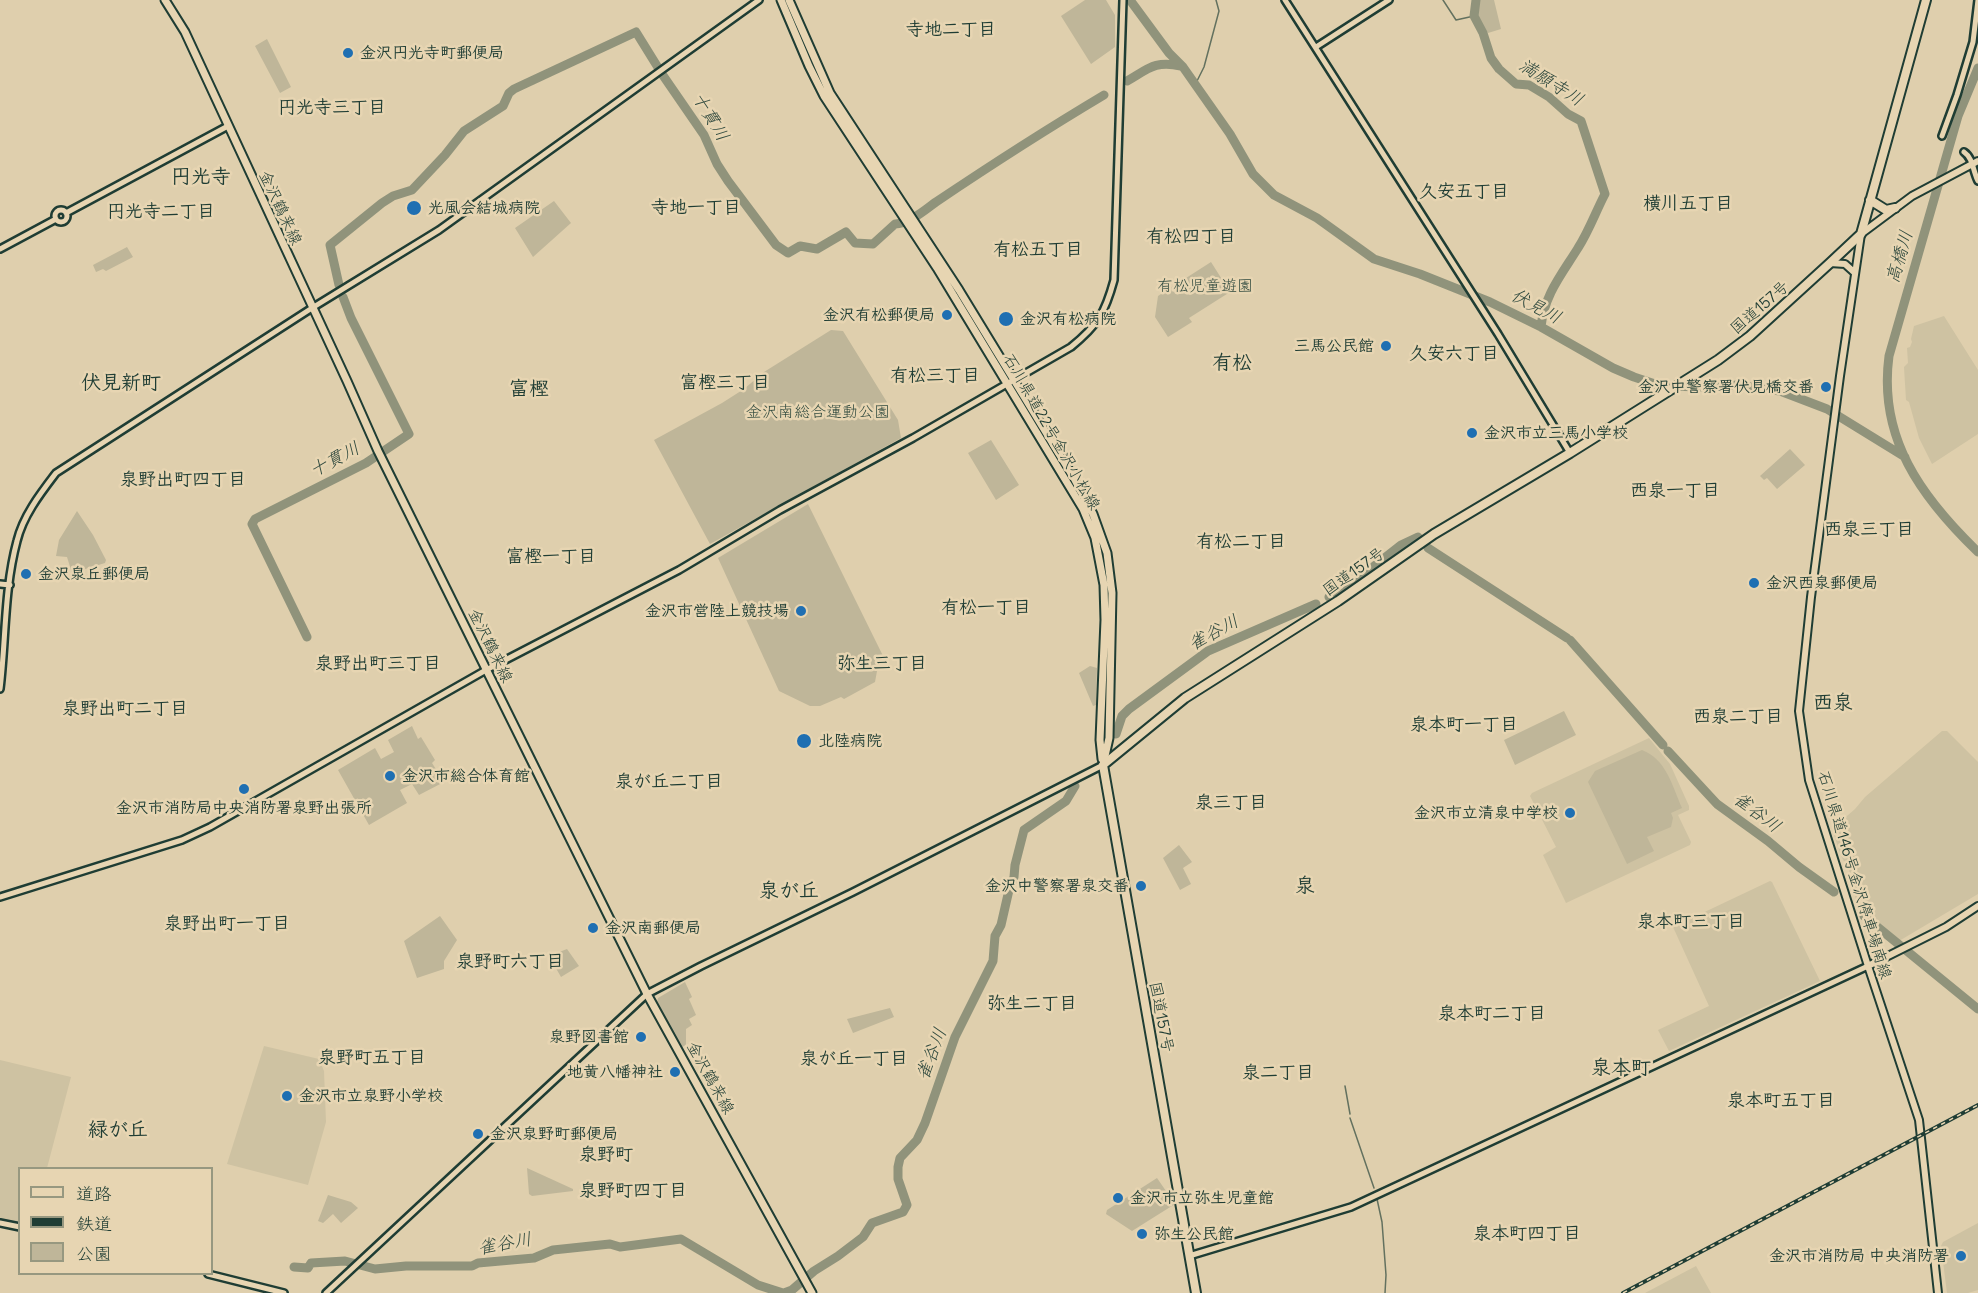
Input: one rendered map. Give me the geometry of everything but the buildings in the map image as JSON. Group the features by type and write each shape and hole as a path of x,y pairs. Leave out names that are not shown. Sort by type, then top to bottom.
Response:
{"highway":[{"path":"1861,234 1926,0"},
{"path":"1870,200 1886,210 1895,208"},
{"name":"国道157号","path":"1196,1293 1103,765 1185,698 1338,601 1446,526 1570,453 1701,371 1750,336 1861,234"}],"main road":[{"name":"金沢鶴来線","path":"165,0 185,32 380,455 647,994 812,1293"},
{"name":"石川県道22号金沢小松線","path":"781,0 819,87 909,219"},
{"name":"石川県道22号金沢小松線","path":"789,0 830,93 1011,382 1079,502 1095,538 1104,585 1105,620 1100,740 1103,765"},
{"path":"1855,273 1861,234 1895,208 1975,162"},
{"path":"1830,263 1845,264 1855,273"},
{"name":"石川県道146号金沢停車場南線","path":"1855,273 1837,396 1799,711 1809,780 1919,1120 1938,1293"},
{"path":"1868,966 1946,927 1978,906"}],"street":[{"path":"0,689 10,585 17,540 38,496 56,473 312,308 439,230 759,0"},
{"path":"0,897 182,840 210,827 486,670 679,570 780,510 913,438 1071,347 1091,330 1106,307 1114,280 1123,0"},
{"path":"1285,0 1491,324 1570,453"},
{"path":"1316,47 1389,0"},
{"path":"1942,136 1973,42 1978,0"},
{"path":"0,249 56,219 58,222 64,222 67,217 66,213 228,126"},
{"path":"1964,152 1975,162 1972,170 1978,181"},
{"path":"0,584 10,585"},
{"path":"326,1293 647,994 1103,765"},
{"path":"1189,1256 1351,1208 1868,966"},
{"path":"0,1223 18,1227"},
{"path":"212,1275 284,1293"}],"shaded area":[{"path":"1944,316 1978,370 1978,434 1932,464 1919,438 1909,402 1906,400 1904,367 1908,363 1907,348 1912,342 1914,326"},
{"path":"1942,731 1947,731 1978,762 1978,894 1899,941 1858,908 1849,870 1841,856 1832,829 1865,797"},
{"path":"1649,738 1670,764 1689,806 1689,810 1678,815 1691,842 1690,845 1566,903 1543,855 1556,847 1530,796 1532,793"},
{"path":"1770,881 1820,981 1669,1051 1658,1030 1709,1006 1673,927"},
{"name":"金沢市立泉野小学校","path":"264,1046 319,1059 324,1071 326,1122 308,1185 227,1164"},
{"path":"0,1060 71,1077 47,1167 18,1167 18,1225 0,1220"},
{"path":"1978,1223 1978,1290 1968,1293 1947,1293 1941,1246 1943,1242"},
{"path":"1696,1266 1711,1293 1645,1293"}],"green space":[{"path":"1085,0 1106,0 1115,15 1115,47 1091,64 1061,16"},
{"path":"1479,0 1494,0 1501,29 1488,33 1478,18"},
{"path":"267,39 291,87 280,93 255,46"},
{"path":"554,201 571,223 533,257 515,228"},
{"path":"127,247 133,257 106,271 103,269 96,272 93,265"},
{"name":"有松児童遊園","path":"1211,262 1230,292 1189,318 1192,322 1168,337 1155,317 1158,296"},
{"name":"金沢南総合運動公園","path":"831,330 843,331 898,420 901,438 710,544 654,440 722,403 744,389 764,372"},
{"path":"991,440 1019,485 996,500 968,453"},
{"path":"1790,449 1805,465 1777,489 1767,478 1764,480 1760,476"},
{"name":"金沢市営陸上競技場","path":"808,504 887,664 877,671 875,682 844,699 841,697 820,706 810,706 779,691 718,558"},
{"path":"77,511 106,560 105,563 72,573 67,557 56,556 59,540"},
{"path":"1090,666 1097,668 1096,705 1093,706 1079,673"},
{"path":"1564,711 1576,735 1515,765 1504,740"},
{"name":"金沢市総合体育館","path":"412,726 418,739 421,737 435,760 432,763 444,782 419,795 412,784 400,790 407,803 369,825 338,770 375,748 381,759 394,752 388,740"},
{"path":"1642,750 1663,766 1682,808 1671,813 1673,818 1671,827 1647,837 1654,851 1627,864 1588,782 1595,771"},
{"path":"1179,845 1192,862 1183,868 1191,884 1180,890 1163,858"},
{"path":"440,916 457,940 444,961 444,969 417,978 404,941"},
{"path":"567,949 579,966 561,977 549,956"},
{"path":"685,982 692,997 689,999 696,1015 689,1019 692,1025 686,1029 686,1045 682,1047 657,1002 658,998"},
{"path":"890,1008 894,1017 853,1033 847,1019"},
{"path":"527,1168 573,1191 532,1196 529,1194"},
{"path":"1157,1178 1175,1204 1132,1231 1106,1214 1107,1210"},
{"path":"328,1195 351,1202 358,1208 341,1223 333,1214 323,1223 318,1221"}],"waterway":[{"name":"伏見川","path":"1130,0 1169,53 1183,67 1230,134 1253,174 1274,195 1317,218 1374,259 1420,274 1490,302 1634,377 1661,386 1737,385 1780,391 1827,409 1905,457"},
{"path":"1195,85 1204,67 1219,11 1216,0"},
{"path":"1443,0 1456,20 1474,16"},
{"name":"満願寺川","path":"1476,0 1474,16 1483,33 1491,58 1499,69 1516,84 1529,85 1581,121 1605,194 1582,241 1550,295 1541,327"},
{"name":"十貫川","path":"339,285 330,245 382,203 393,196 412,190 464,131 503,106 509,93 514,89 636,32 704,135 717,164 728,181 776,245 788,253 800,246 817,249 846,232 855,243 873,244 895,224 906,222 917,216 998,161 1104,95"},
{"name":"十貫川","path":"1127,81 1146,69 1158,65 1181,66"},
{"name":"高橋川","path":"1978,68 1958,116 1889,356 1887,386 1890,413 1897,440 1908,464 1939,510 1978,552"},
{"name":"十貫川","path":"307,637 252,524 255,519 366,463 409,434 351,318 343,297"},
{"name":"雀谷川","path":"1329,597 1345,589 1401,545 1418,537"},
{"name":"雀谷川","path":"1428,548 1567,638"},
{"name":"雀谷川","path":"1116,734 1122,716 1129,709 1208,651 1316,604"},
{"name":"雀谷川","path":"1570,640 1663,745"},
{"name":"雀谷川","path":"1668,751 1717,804 1834,892"},
{"name":"雀谷川","path":"784,1293 792,1290 814,1271 863,1237 872,1223 903,1212 907,1205 898,1179 900,1158 917,1140 955,1037 993,961 995,936 1001,925 1024,830 1066,801 1075,786"},
{"name":"雀谷川","path":"1864,916 1978,1009"},
{"path":"1345,1086 1350,1114"},
{"path":"1350,1118 1374,1188"},
{"path":"1377,1199 1382,1222 1385,1293"},
{"name":"雀谷川","path":"294,1267 308,1268 311,1263 345,1261 375,1269 406,1266 472,1266 478,1263 534,1258 553,1250 610,1244 620,1247 681,1239 758,1285 783,1293"}],"railway":[{"path":"1623,1293 1978,1105"}],"place":[{"name":"金沢円光寺町郵便局","path":"348,53"},
{"name":"光風会結城病院","path":"414,208"},
{"name":"金沢有松郵便局","path":"947,315"},
{"name":"金沢有松病院","path":"1006,319"},
{"name":"三馬公民館","path":"1386,346"},
{"name":"金沢中警察署伏見橋交番","path":"1826,387"},
{"name":"金沢市立三馬小学校","path":"1472,433"},
{"name":"金沢泉丘郵便局","path":"26,574"},
{"name":"金沢西泉郵便局","path":"1754,583"},
{"name":"金沢市営陸上競技場","path":"801,611"},
{"name":"北陸病院","path":"804,741"},
{"name":"金沢市総合体育館","path":"390,776"},
{"name":"金沢市消防局中央消防署泉野出張所","path":"244,789"},
{"name":"金沢市立清泉中学校","path":"1570,813"},
{"name":"金沢中警察署泉交番","path":"1141,886"},
{"name":"金沢南郵便局","path":"593,928"},
{"name":"泉野図書館","path":"641,1037"},
{"name":"地黄八幡神社","path":"675,1072"},
{"name":"金沢市立泉野小学校","path":"287,1096"},
{"name":"金沢泉野町郵便局","path":"478,1134"},
{"name":"金沢市立弥生児童館","path":"1118,1198"},
{"name":"弥生公民館","path":"1142,1234"},
{"name":"金沢市消防局 中央消防署","path":"1961,1256"}],"district":[{"name":"寺地二丁目","path":"951,30"},
{"name":"円光寺三丁目","path":"332,108"},
{"name":"円光寺","path":"201,177"},
{"name":"久安五丁目","path":"1464,192"},
{"name":"横川五丁目","path":"1688,204"},
{"name":"寺地一丁目","path":"696,208"},
{"name":"円光寺二丁目","path":"161,212"},
{"name":"有松四丁目","path":"1191,237"},
{"name":"有松五丁目","path":"1038,250"},
{"name":"久安六丁目","path":"1454,354"},
{"name":"有松","path":"1232,363"},
{"name":"有松三丁目","path":"935,376"},
{"name":"伏見新町","path":"121,383"},
{"name":"富樫三丁目","path":"725,383"},
{"name":"富樫","path":"529,389"},
{"name":"泉野出町四丁目","path":"183,480"},
{"name":"西泉一丁目","path":"1675,491"},
{"name":"西泉三丁目","path":"1869,530"},
{"name":"有松二丁目","path":"1241,542"},
{"name":"富樫一丁目","path":"551,557"},
{"name":"有松一丁目","path":"986,608"},
{"name":"泉野出町三丁目","path":"378,664"},
{"name":"弥生三丁目","path":"882,664"},
{"name":"西泉","path":"1833,703"},
{"name":"泉野出町二丁目","path":"125,709"},
{"name":"西泉二丁目","path":"1738,717"},
{"name":"泉本町一丁目","path":"1464,725"},
{"name":"泉が丘二丁目","path":"669,782"},
{"name":"泉三丁目","path":"1231,803"},
{"name":"泉","path":"1305,886"},
{"name":"泉が丘","path":"789,891"},
{"name":"泉本町三丁目","path":"1691,922"},
{"name":"泉野出町一丁目","path":"227,924"},
{"name":"泉野町六丁目","path":"510,962"},
{"name":"弥生二丁目","path":"1032,1004"},
{"name":"泉本町二丁目","path":"1492,1014"},
{"name":"泉野町五丁目","path":"372,1058"},
{"name":"泉が丘一丁目","path":"854,1059"},
{"name":"泉本町","path":"1621,1068"},
{"name":"泉二丁目","path":"1278,1073"},
{"name":"泉本町五丁目","path":"1781,1101"},
{"name":"緑が丘","path":"118,1130"},
{"name":"泉野町","path":"606,1155"},
{"name":"泉野町四丁目","path":"633,1191"},
{"name":"泉本町四丁目","path":"1527,1234"}]}
